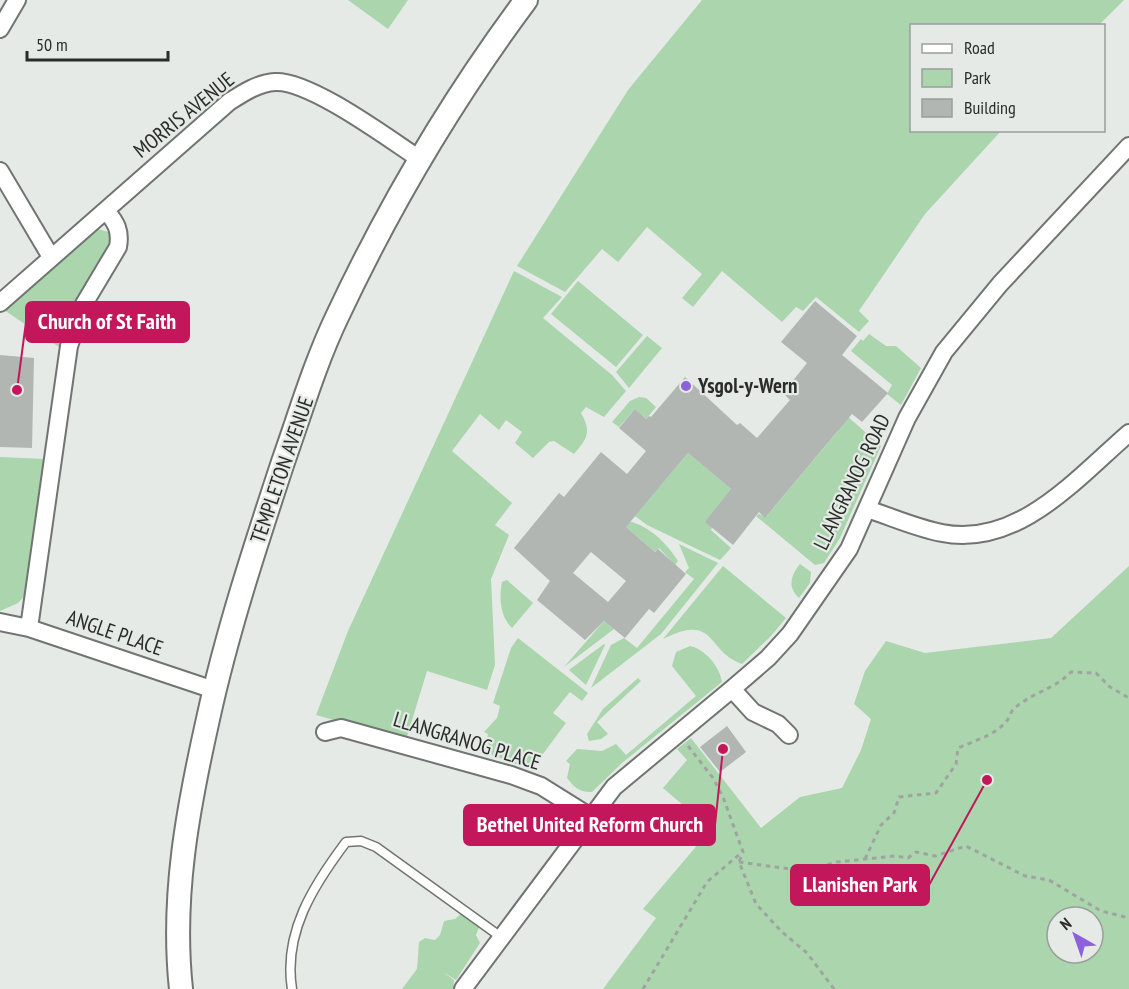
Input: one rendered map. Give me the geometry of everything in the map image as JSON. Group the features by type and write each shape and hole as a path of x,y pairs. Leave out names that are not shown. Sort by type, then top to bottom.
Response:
{"street":[{"path":"0,29 17,0"},
{"name":"TEMPLETON AVENUE","path":"181,989 177,923 182,855 192,789 231,624 265,516 321,356 343,303 421,159 480,63 526,0"},
{"name":"MORRIS AVENUE","path":"0,303 229,102 264,83 286,82 313,92 421,159"},
{"name":"LLANGRANOG ROAD","path":"463,989 589,816 624,776 732,689 768,658 790,634 849,549 907,418 944,352 1000,284 1129,146"},
{"path":"0,171 34,232 51,257"},
{"path":"29,628 69,346 84,304 118,247 120,238 115,221 106,211"},
{"path":"867,509 942,533 974,535 1002,529 1036,511 1129,433"},
{"name":"ANGLE PLACE","path":"0,621 29,628 214,690"},
{"path":"732,689 753,712 778,724 789,735"},
{"name":"LLANGRANOG PLACE","path":"325,732 341,728 492,768 540,786 589,816"}],"lane":[{"path":"292,989 291,947 299,916 322,876 346,842 361,841 376,847 501,938"}],"path":[{"path":"865,859 881,825 894,813 899,796 936,793 956,764 958,748 996,731 1006,722 1013,708 1036,692 1057,686 1071,672 1096,673 1110,687 1129,698"},
{"path":"685,743 713,777 727,807 743,852 739,862 756,903 782,932 807,953 834,989"},
{"path":"739,862 805,871 837,862 895,856 908,858 916,852 935,856 966,846 1025,876 1049,880 1101,911 1129,918"},
{"path":"643,989 707,882 743,852"}],"green space":[{"path":"348,0 408,0 388,29"},
{"path":"702,0 1124,0 1100,24 910,24 910,132 1000,132 925,214 859,311 869,321 859,332 816,297 803,311 796,307 782,322 722,271 693,307 682,298 702,274 647,227 618,262 602,249 565,292 517,266 628,90"},
{"path":"98,229 108,232 113,243 62,349 4,310"},
{"path":"514,271 562,297 543,318 612,375 626,391 604,417 586,407 581,413 587,430 585,439 574,454 554,441 549,442 533,458 515,443 522,432 506,420 499,430 480,414 452,451 512,503 495,525 509,535 491,579 495,665 487,690 427,671 406,740 316,715 348,631"},
{"path":"578,281 643,335 616,367 551,314"},
{"path":"869,334 886,346 896,346 921,368 901,405 887,394 892,385 851,351 861,339 863,341"},
{"path":"647,336 662,348 629,388 616,372"},
{"path":"639,397 646,398 656,407 646,419 635,409 619,427 612,422 630,401"},
{"path":"837,407 881,446 840,538 824,563 815,565 756,516 759,514 766,517 838,431"},
{"path":"688,453 731,489 711,530 731,548 720,560 647,525 635,516"},
{"path":"0,457 46,459 28,592 18,603 0,611"},
{"path":"618,520 645,527 667,546 678,561 675,565 659,548 655,552"},
{"path":"679,544 718,563 661,634 591,688 611,645 624,638 637,648 694,579 685,572 689,568"},
{"path":"800,564 811,572 810,583 799,598 793,590 792,581 794,572"},
{"path":"723,566 786,618 742,664 730,658 702,632 693,630 680,632 663,639"},
{"path":"1129,566 1129,989 603,989 656,918 643,909 711,829 663,788 687,760 677,749 691,738 761,828 800,797 842,788 861,750 871,719 854,704 865,671 886,641 925,653 1051,638"},
{"path":"507,580 533,603 512,628 503,613 501,600 502,582"},
{"path":"604,621 614,629 564,667"},
{"path":"518,638 588,693 582,701 570,692 553,713 566,723 534,766 527,768 492,755 487,740 488,734 484,732 497,718 500,706 493,703 511,648"},
{"path":"605,645 586,685 569,670"},
{"path":"690,646 701,651 711,660 722,682 622,763 592,792 584,792 575,787 567,778 570,764 566,761 577,749 602,751 616,744 626,755 696,696 672,666 676,652"},
{"path":"638,678 641,681 597,722 608,734 601,739 589,741 587,734 603,709"},
{"path":"463,912 480,925 476,935 480,943 456,980 443,972 454,980 453,989 402,989 417,969 419,942 425,938 435,940 440,935 444,921 455,919"}],"building":[{"path":"815,301 857,336 842,355 888,393 862,422 852,414 765,518 759,512 733,545 705,522 731,489 688,453 626,527 655,552 658,549 686,574 654,613 649,609 625,638 604,621 585,640 537,600 550,581 514,548 559,493 564,497 601,452 627,474 646,451 619,428 635,409 646,419 651,417 685,377 737,425 740,423 757,438 790,400 783,393 807,363 781,342","holes":["591,552 626,581 608,602 573,573"]},
{"path":"0,355 34,358 32,448 0,447"},
{"path":"727,726 746,752 720,772 700,747"}],"place":[{"name":"Ysgol-y-Wern","path":"686,386"},
{"name":"Church of St Faith","path":"17,390"},
{"name":"Bethel United Reform Church","path":"723,749"},
{"name":"Llanishen Park","path":"987,780"}]}
